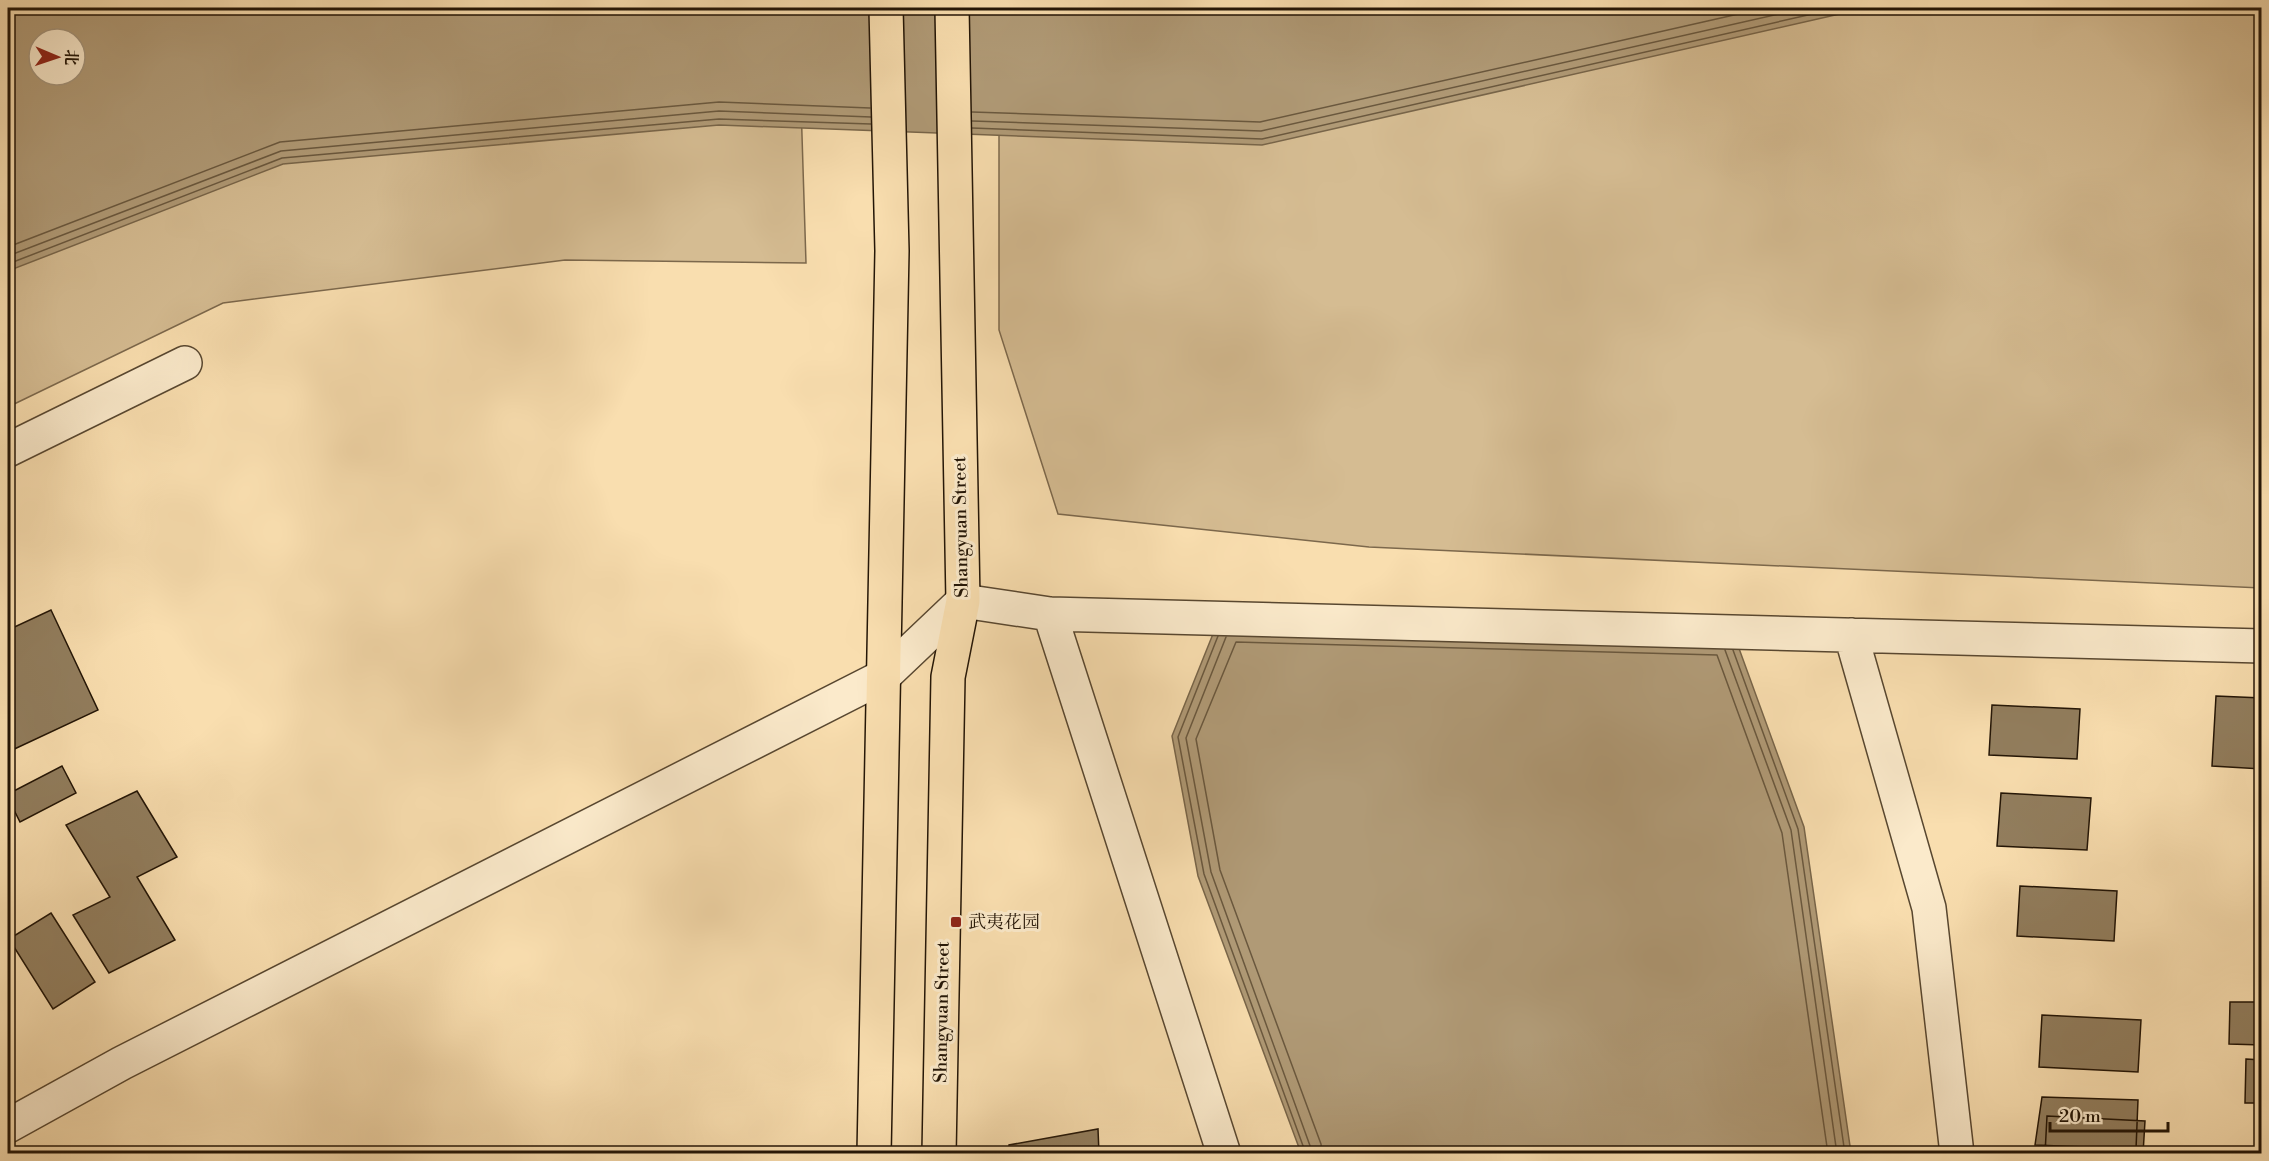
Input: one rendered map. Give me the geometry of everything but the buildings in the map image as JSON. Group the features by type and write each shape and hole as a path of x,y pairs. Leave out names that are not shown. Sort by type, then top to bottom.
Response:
{"main road":[{"path":"874,1154 892,251 886,8"},
{"name":"Shangyuan Street","path":"939,1154 948,677 963,601 952,8"}],"street":[{"path":"8,450 185,363"},
{"path":"8,1126 132,1058 884,676 963,601 1050,614 2262,646"},
{"path":"1050,614 1224,1154"},
{"path":"1851,635 1929,908 1957,1154"}],"shaded area":[{"path":"8,8 798,8 806,263 565,260 223,303 8,407"},
{"path":"999,8 2261,8 2261,588 1369,547 1058,514 999,330"}],"water":[{"path":"8,8 1866,8 1262,145 719,125 283,164 8,271"},
{"path":"1219,619 1733,632 1804,827 1851,1153 1301,1153 1198,876 1172,736"}],"place":[{"name":"武夷花园","path":"956,922"}]}
